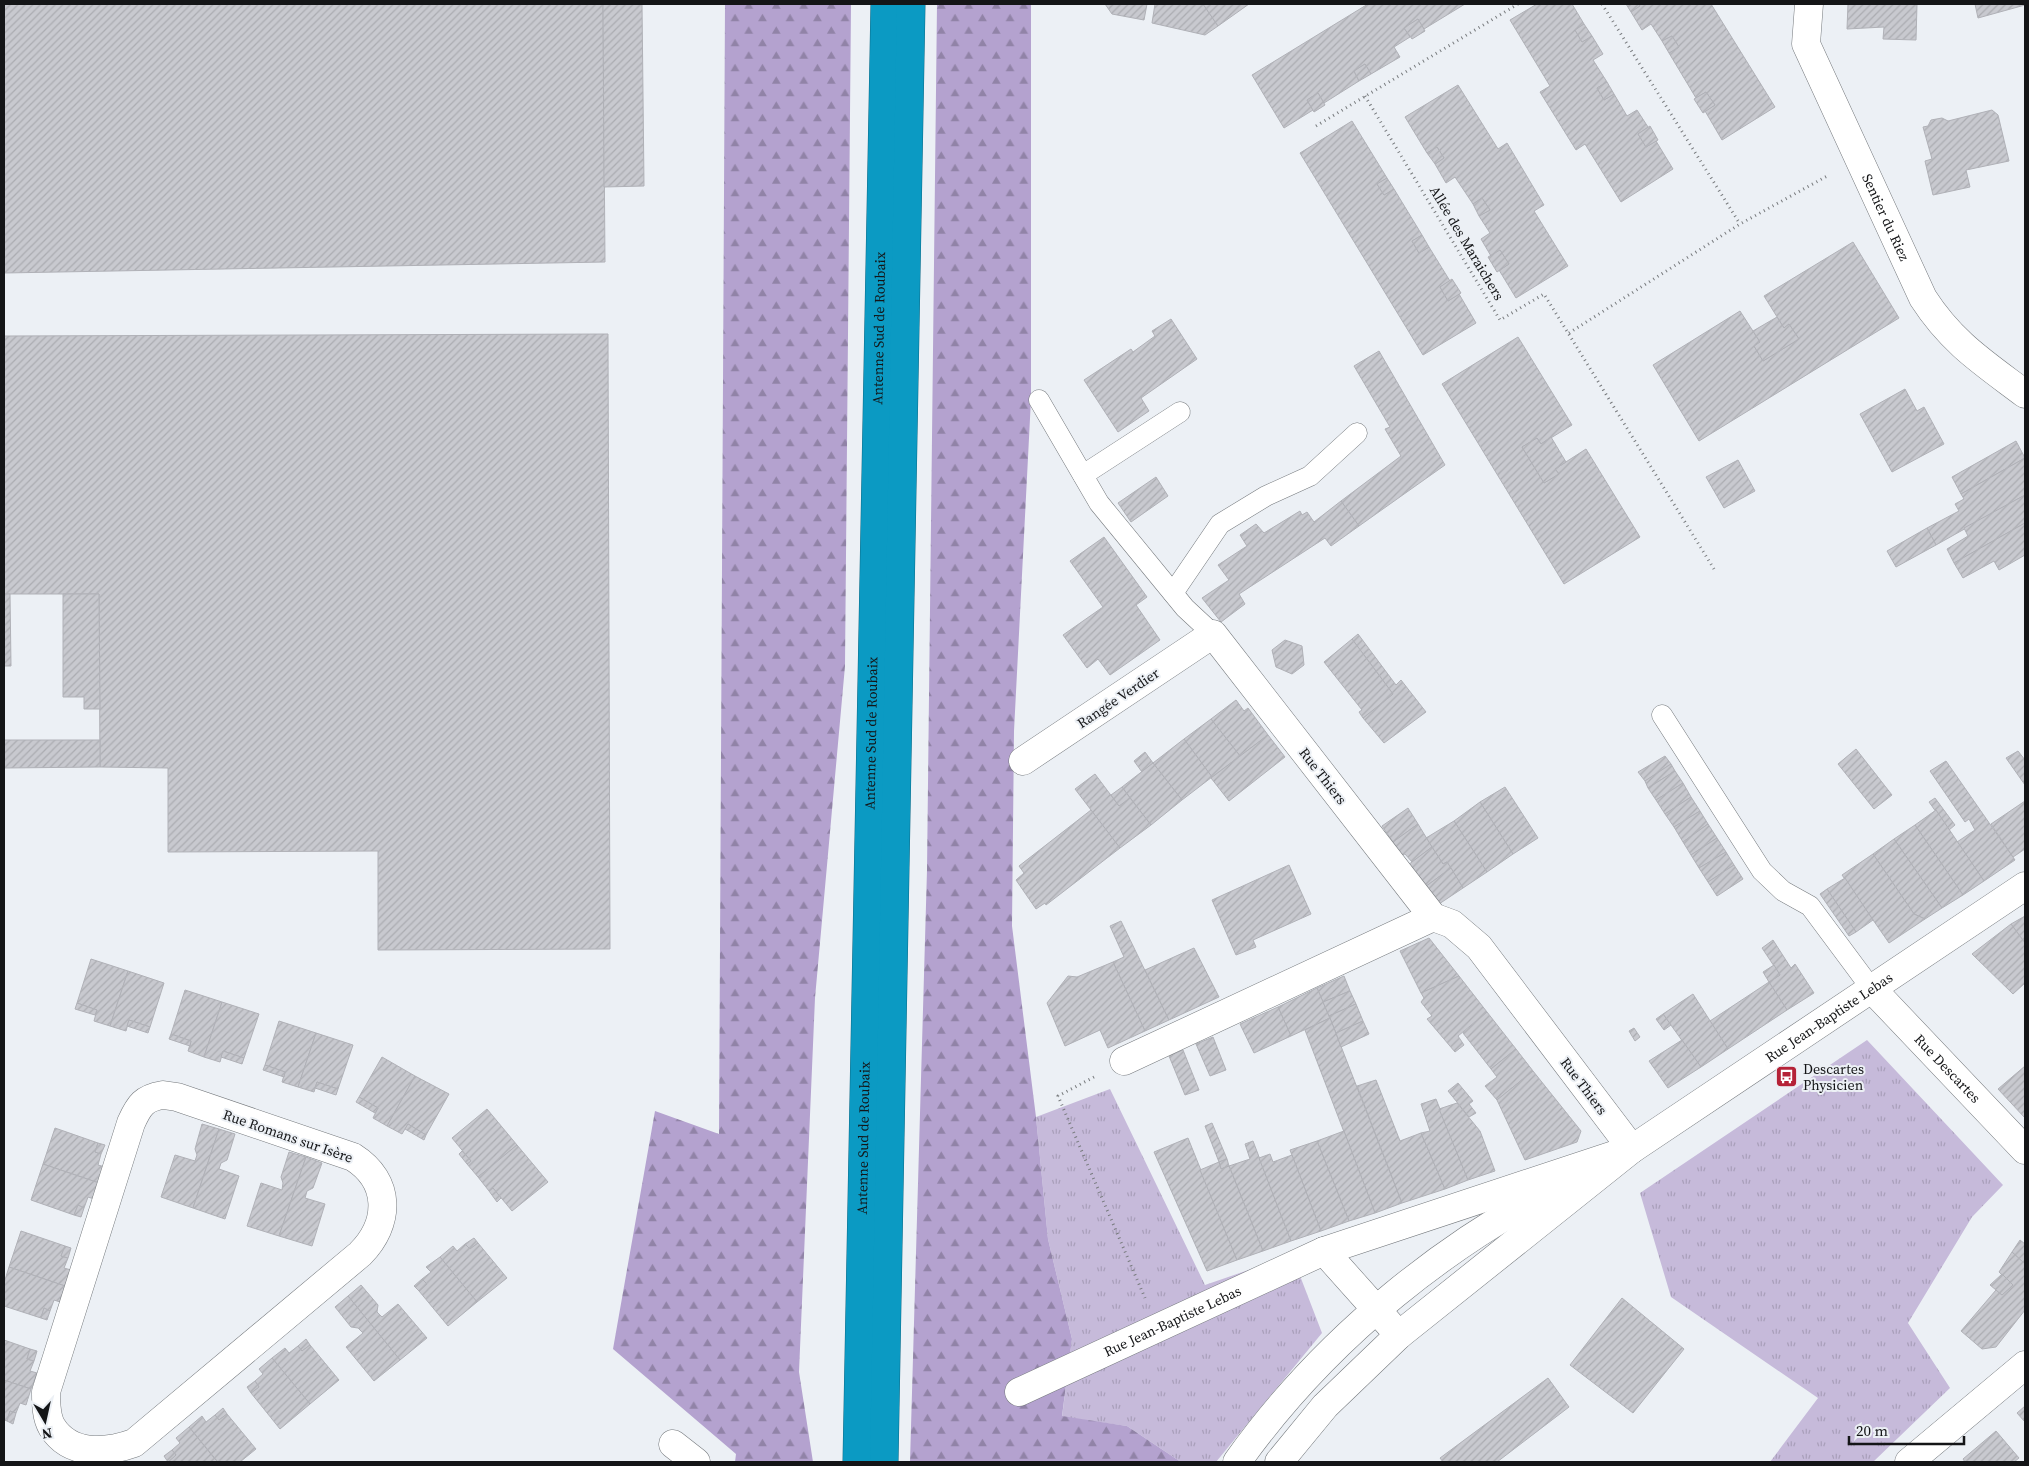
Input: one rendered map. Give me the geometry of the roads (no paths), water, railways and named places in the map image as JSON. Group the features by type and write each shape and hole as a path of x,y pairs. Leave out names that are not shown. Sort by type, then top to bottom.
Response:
{"highway":[{"name":"Antenne Sud de Roubaix","path":"857,1462 885,4"},
{"name":"Antenne Sud de Roubaix","path":"884,1462 911,4"}],"street":[{"name":"Sentier du Riez","path":"1809,4 1806,44 1923,298 1939,323 1971,354 2025,394"},
{"name":"Rangée Verdier","path":"1023,761 1213,634"},
{"name":"Rue Thiers","path":"1213,634 1433,917 1452,924 1479,947 1632,1149"},
{"name":"Rue Jean-Baptiste Lebas","path":"1279,1462 1324,1406 1399,1335 1632,1149 2025,886"},
{"path":"1124,1061 1433,917"},
{"name":"Rue Descartes","path":"1871,988 2025,1150"},
{"name":"Rue Romans sur Isère","path":"163,1095 177,1097 353,1157 366,1165 376,1179 381,1194 382,1211 379,1227 372,1242 134,1443 116,1449 78,1455 51,1426 46,1409 46,1392 138,1105 148,1097 163,1095"},
{"name":"Rue Jean-Baptiste Lebas","path":"1019,1392 1324,1251 1632,1149"},
{"name":"Rue Jean-Baptiste Lebas","path":"1236,1462 1303,1382 1343,1340 1441,1257 1506,1214 1560,1184 1632,1149"},
{"path":"1324,1251 1399,1335"},
{"path":"1908,1462 2025,1364"},
{"path":"673,1444 696,1462"}],"lane":[{"path":"1039,400 1099,503 1173,593 1213,634"},
{"path":"1083,475 1180,412"},
{"path":"1173,593 1220,524 1266,496 1310,476 1357,433"},
{"path":"1662,715 1762,871 1783,891 1810,906 1871,988"}],"place":[{"name":"Descartes Physicien","path":"1787,1077"}]}
